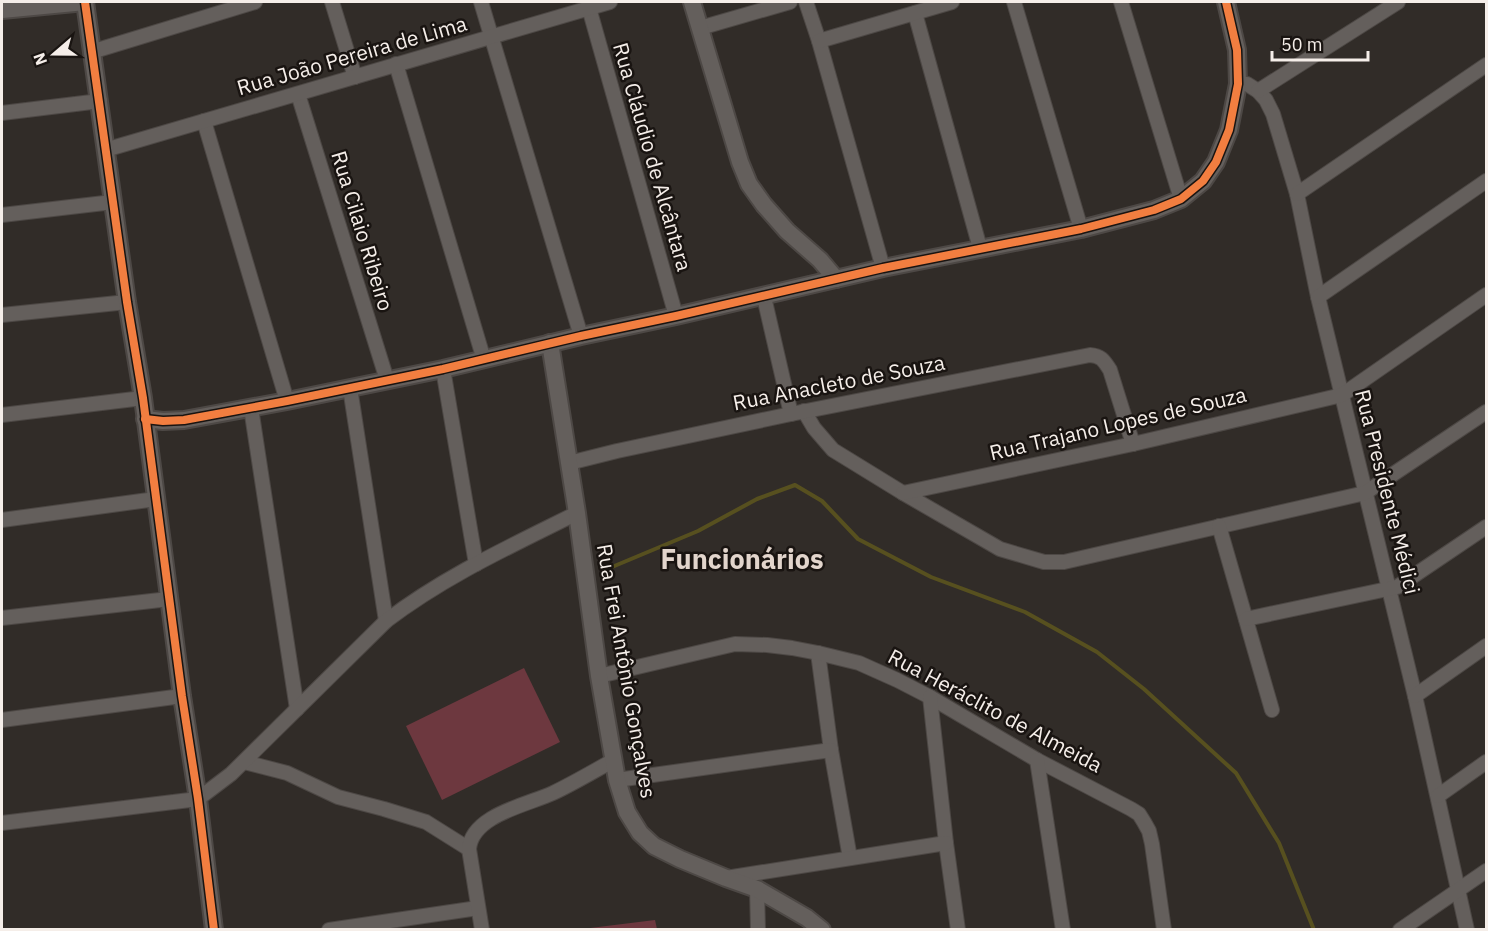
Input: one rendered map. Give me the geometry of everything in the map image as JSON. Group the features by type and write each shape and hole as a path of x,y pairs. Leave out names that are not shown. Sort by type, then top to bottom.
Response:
{"street":[{"path":"2,10 85,2 198,799 214,930"},
{"path":"92,52 255,2"},
{"path":"332,2 355,77"},
{"path":"481,2 581,336"},
{"name":"Rua João Pereira de Lima","path":"105,150 610,2"},
{"path":"692,2 740,162 749,184 787,231 820,260 836,279"},
{"path":"700,28 789,2"},
{"path":"806,2 883,268"},
{"path":"819,41 952,2"},
{"path":"1014,2 1081,229"},
{"path":"1121,2 1181,199"},
{"path":"145,419 184,420 443,369 581,336 765,297 883,268 1081,229 1154,210 1181,199 1203,181 1216,162 1229,130 1238,84 1238,50 1226,2"},
{"path":"1238,84 1247,84 1258,91 1398,2"},
{"name":"Rua Cláudio de Alcântara","path":"589,8 676,316"},
{"path":"915,13 980,248"},
{"path":"396,64 484,360"},
{"path":"1297,194 1486,65"},
{"name":"Rua Presidente Médici","path":"1258,91 1273,114 1297,194 1318,297 1415,696 1467,930"},
{"name":"Rua Cilaio Ribeiro","path":"298,94 387,380"},
{"path":"2,113 100,101"},
{"path":"204,121 286,401"},
{"path":"1318,297 1486,182"},
{"path":"2,215 113,202"},
{"path":"1342,395 1486,295"},
{"path":"765,297 797,412 833,450 1000,549 1044,562 1065,562 1365,493 1486,412"},
{"path":"2,315 127,302"},
{"name":"Rua Frei Antônio Gonçalves","path":"550,343 577,513 599,676 617,780 627,812 640,833 654,846 680,859 757,889 807,918 822,930"},
{"name":"Rua Anacleto de Souza","path":"569,463 797,412 1084,355 1098,356 1110,370 1133,444"},
{"path":"443,369 476,564"},
{"path":"350,388 386,621"},
{"name":"Rua Trajano Lopes de Souza","path":"903,493 1133,444 1342,395"},
{"path":"2,415 142,398"},
{"path":"251,408 297,709"},
{"path":"2,520 156,499"},
{"path":"2,823 198,799 244,762 386,621 430,590 577,513"},
{"path":"1219,526 1272,710"},
{"path":"1246,619 1389,589 1403,583 1486,527"},
{"path":"2,618 169,599"},
{"name":"Rua Heráclito de Almeida","path":"599,676 735,644 767,645 818,653 859,663 897,680 1037,760 1139,814 1149,831 1164,930"},
{"path":"1415,696 1486,646"},
{"path":"818,653 831,750 850,858"},
{"path":"2,720 182,696"},
{"path":"930,697 958,930"},
{"path":"617,780 831,750"},
{"path":"482,930 469,849 469,843 475,833 498,814 551,794 614,760"},
{"path":"1037,760 1059,929"},
{"path":"244,762 287,773 338,797 426,822 469,849"},
{"path":"1438,796 1486,762"},
{"path":"726,878 946,843"},
{"path":"1400,930 1486,871"},
{"path":"757,889 758,930"},
{"path":"329,930 478,908"}],"shaded area":[{"path":"524,668 560,742 442,800 406,726"},
{"path":"655,920 657,929 582,929"}],"waterway":[{"path":"612,567 698,531 757,499 795,485 822,501 858,539 931,577 1025,612 1097,652 1144,689 1236,773 1279,843 1314,930"}],"cycle path":[{"path":"85,2 127,302 143,398 214,930"},
{"path":"145,419 184,420 443,369 883,268 1081,229 1154,210 1181,199 1203,181 1216,162 1229,130 1238,84 1237,50 1226,2"}],"district":[{"name":"Funcionários","path":"742,560"}]}
